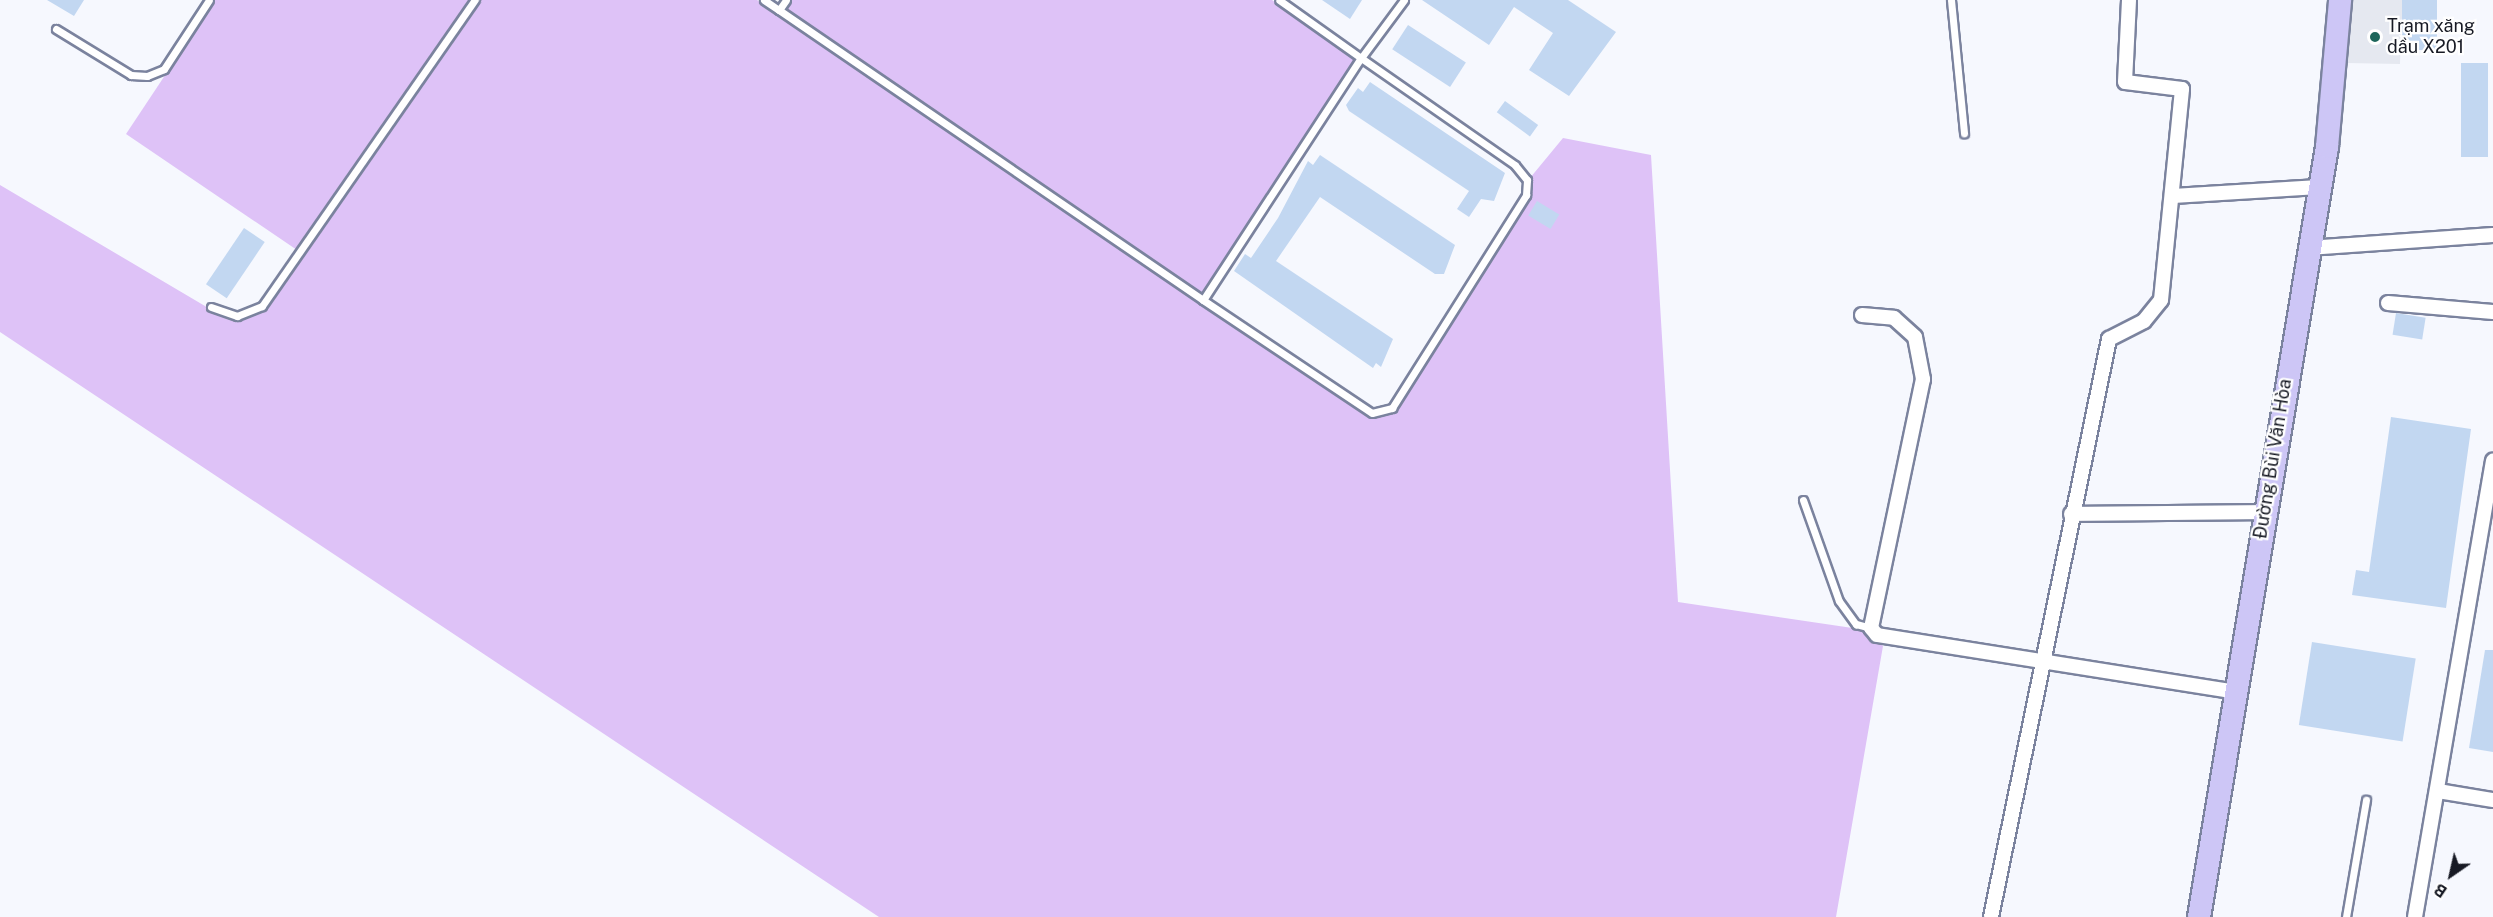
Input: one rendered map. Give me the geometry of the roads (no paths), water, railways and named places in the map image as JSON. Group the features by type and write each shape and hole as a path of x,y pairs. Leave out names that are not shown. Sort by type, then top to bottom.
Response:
{"main road":[{"name":"Đường Bùi Văn Hòa","path":"2199,917 2308,248 2320,187 2340,0"}],"street":[{"path":"1991,917 2040,662 2109,339 2144,321 2161,300 2182,89 2125,82 2129,0"},
{"path":"2172,196 2320,187"},
{"path":"2308,248 2493,235"},
{"path":"2388,303 2493,312"},
{"path":"1862,315 1894,318 1915,337 1923,379 1871,628 1886,640 2236,692"},
{"path":"2415,917 2493,462"},
{"path":"2072,514 2265,513"},
{"path":"2438,791 2493,800"}],"lane":[{"path":"56,29 130,75 147,76 164,69 209,0"},
{"path":"211,307 237,316 262,306 475,0"},
{"path":"764,0 1372,413 1392,408 1526,195 1527,180 1515,165 1279,0"},
{"path":"779,10 786,0"},
{"path":"1203,300 1361,58 1404,0"},
{"path":"1951,0 1964,133"},
{"path":"1803,500 1839,601 1856,624 1871,628"},
{"path":"2346,917 2366,800"}],"place":[{"name":"Trạm xăng dầu X201","path":"2375,37"}]}
